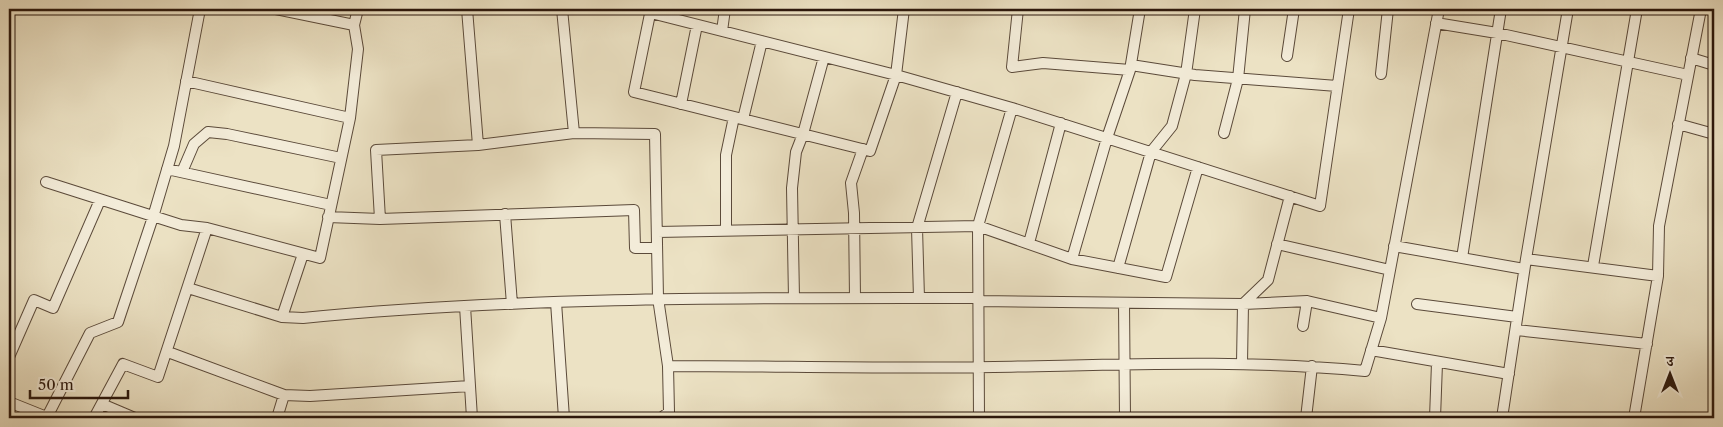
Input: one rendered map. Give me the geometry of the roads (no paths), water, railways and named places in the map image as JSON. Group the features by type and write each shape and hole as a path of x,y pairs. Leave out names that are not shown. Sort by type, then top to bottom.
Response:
{"street":[{"path":"9,402 48,418 90,333 118,322 167,169 200,9"},
{"path":"276,9 354,25"},
{"path":"46,182 181,225 207,228 320,258 350,118 358,49 354,25 358,9"},
{"path":"467,9 478,145"},
{"path":"562,9 574,133"},
{"path":"722,31 725,9"},
{"path":"904,9 896,75 870,150 634,92 651,11 697,25 896,75 1012,108 1320,206 1349,9"},
{"path":"1018,9 1012,67 1043,64 1130,68 1238,79 1337,86"},
{"path":"1072,259 1107,138 1130,68 1140,9"},
{"path":"1118,268 1151,152 1172,126 1186,74 1196,9"},
{"path":"1224,133 1238,79 1246,9"},
{"path":"1287,56 1294,9"},
{"path":"1381,74 1388,9"},
{"path":"668,366 979,367 1242,363 1312,366 1365,371 1381,318 1439,9"},
{"path":"1462,258 1500,9"},
{"path":"1502,418 1525,264 1568,9"},
{"path":"1593,266 1637,9"},
{"path":"1634,418 1658,276 1659,226 1701,9"},
{"path":"1436,23 1496,33 1688,74"},
{"path":"680,104 697,25"},
{"path":"726,231 726,155 762,41"},
{"path":"794,298 792,188 796,152 803,134 824,57"},
{"path":"1691,58 1714,65"},
{"path":"186,81 350,118"},
{"path":"919,298 917,228 957,92"},
{"path":"979,418 978,226 1012,108"},
{"path":"1029,243 1061,123"},
{"path":"1678,124 1714,134"},
{"path":"182,172 194,144 208,132 341,158"},
{"path":"380,219 376,150 478,145 574,133 656,134 658,298 668,366 667,416"},
{"path":"855,298 855,230 851,184 863,149"},
{"path":"657,232 793,229 855,230 978,226 1072,259 1166,277 1198,167"},
{"path":"167,169 331,204"},
{"path":"1242,363 1243,304 1268,280 1290,196"},
{"path":"9,357 12,340 34,300 53,308 100,200"},
{"path":"328,217 380,219 634,210 635,248 657,248"},
{"path":"505,214 512,304"},
{"path":"94,418 123,364 158,377 168,352 207,228"},
{"path":"1277,244 1390,270"},
{"path":"1394,246 1462,258 1525,264 1593,266 1658,276"},
{"path":"282,317 303,254"},
{"path":"188,288 282,317 303,318 465,306 658,298 919,298 1243,304 1307,301 1381,318"},
{"path":"1303,326 1307,301"},
{"path":"556,302 564,418"},
{"path":"1124,303 1125,418"},
{"path":"1417,304 1518,317"},
{"path":"465,306 472,418"},
{"path":"1516,330 1647,344"},
{"path":"1371,350 1436,363 1509,374"},
{"path":"168,352 284,395 310,396 470,386"},
{"path":"1435,418 1436,363"},
{"path":"1306,418 1312,366"},
{"path":"277,418 284,395"},
{"path":"102,404 135,418"}]}
